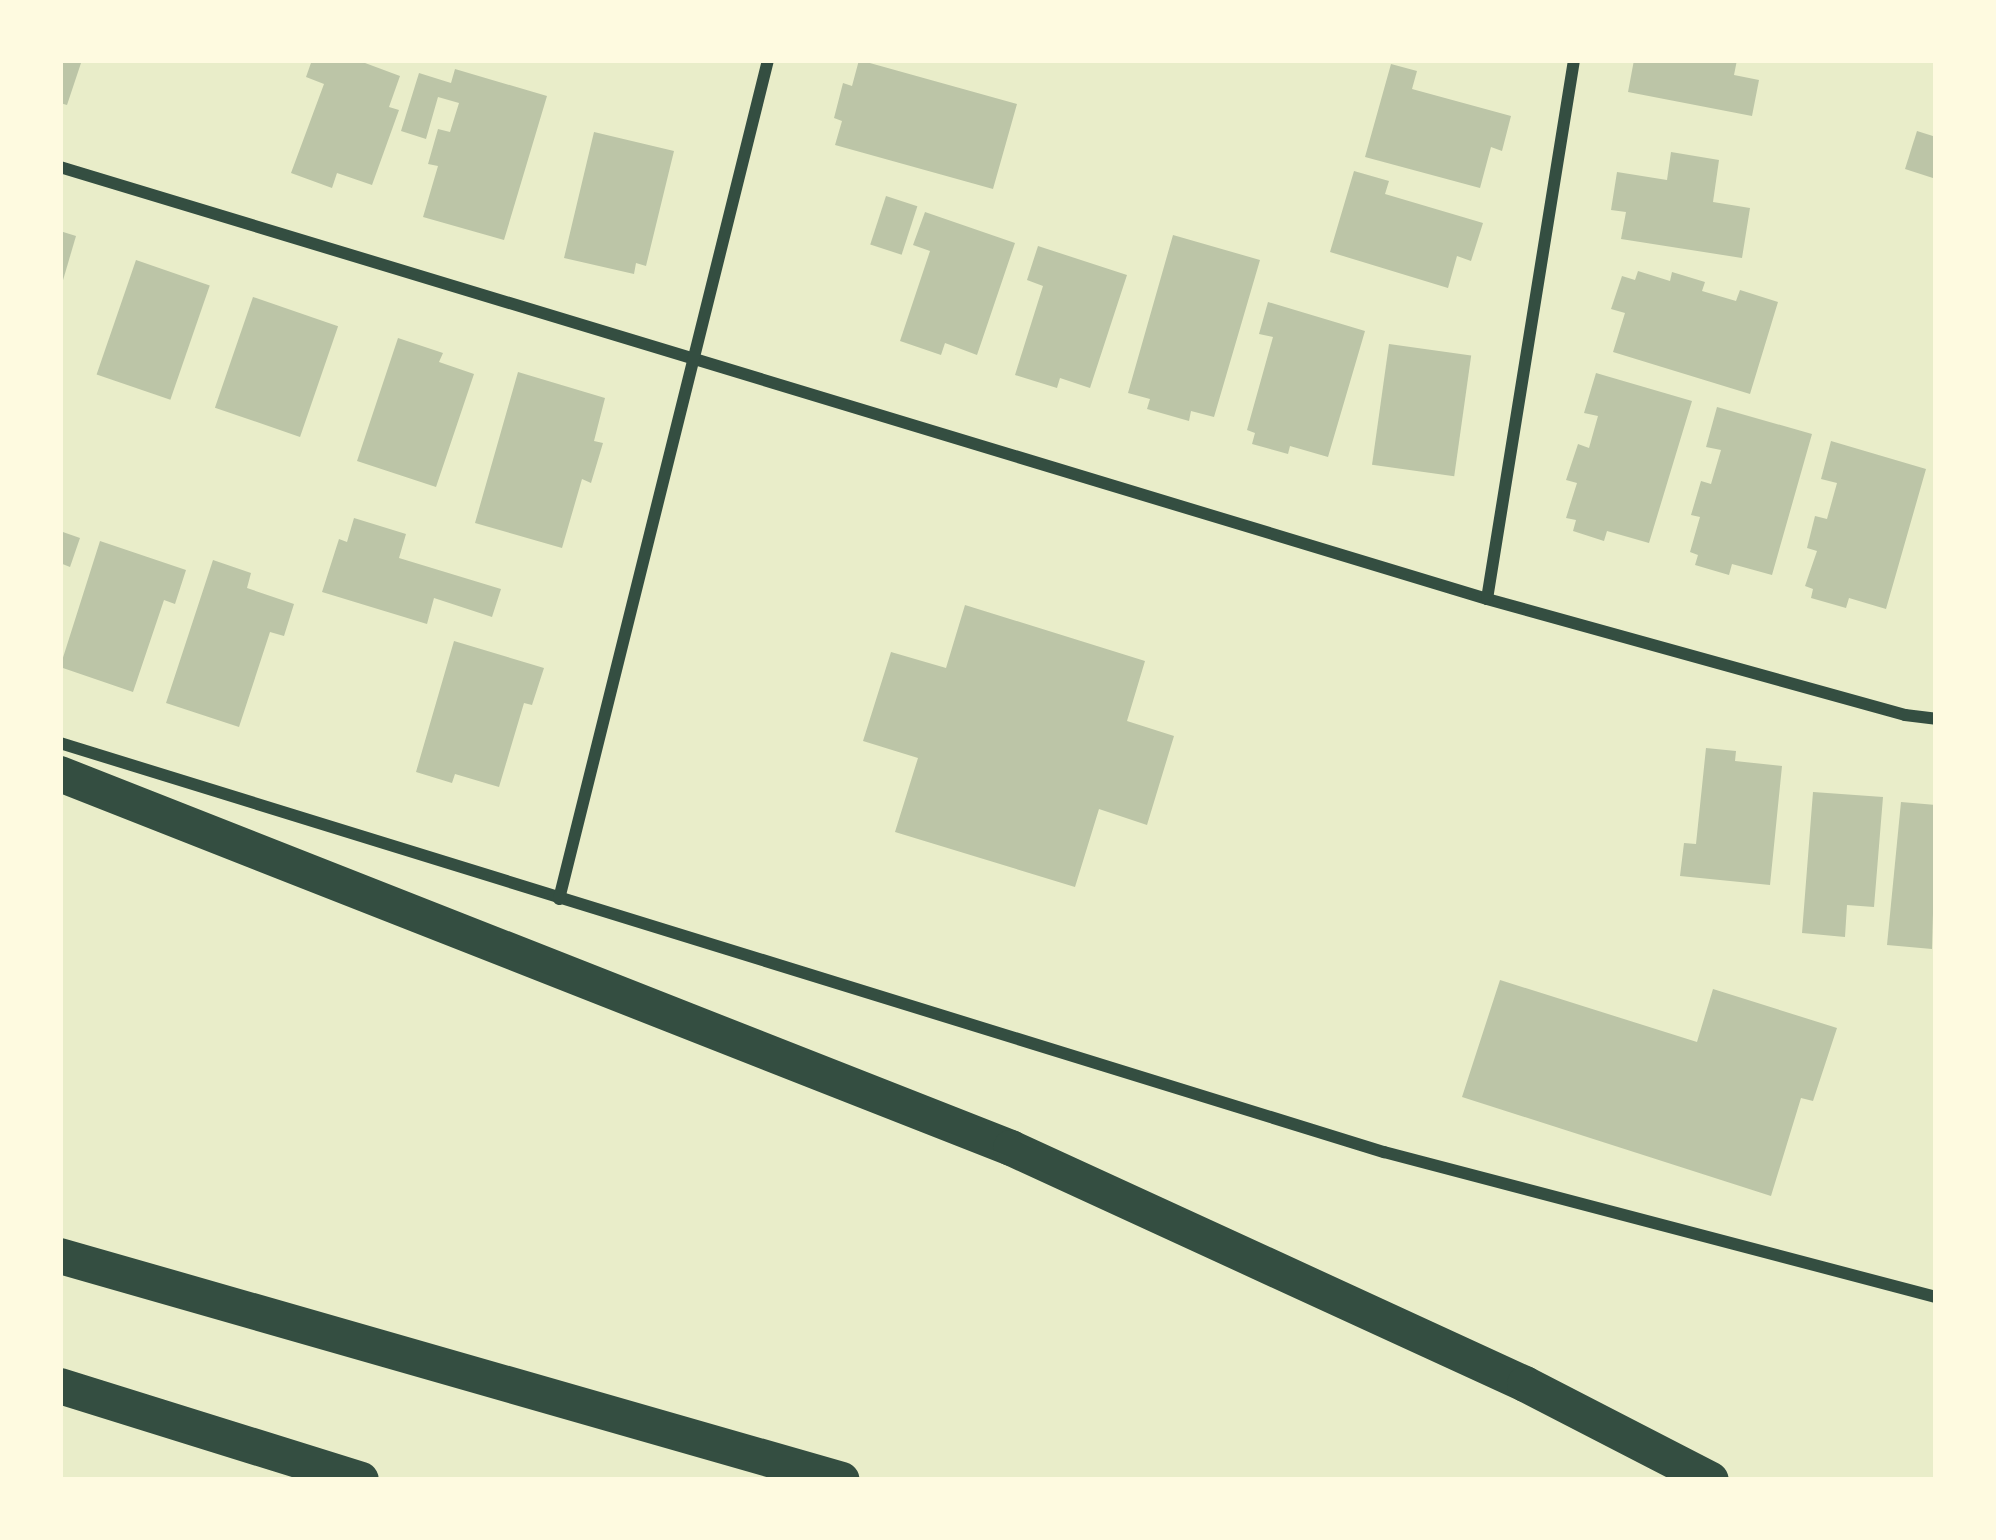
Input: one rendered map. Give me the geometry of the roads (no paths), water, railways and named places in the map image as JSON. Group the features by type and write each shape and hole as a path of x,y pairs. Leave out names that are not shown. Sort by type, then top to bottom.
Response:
{"highway":[{"path":"60,773 1012,1148 1504,1374 1711,1480"},
{"path":"60,1256 842,1480"},
{"path":"60,1386 361,1480"}],"street":[{"path":"559,899 768,60"},
{"path":"1487,599 1574,60"},
{"path":"60,167 1487,599 1905,715 1936,719"},
{"path":"60,743 1384,1152 1936,1297"}]}
